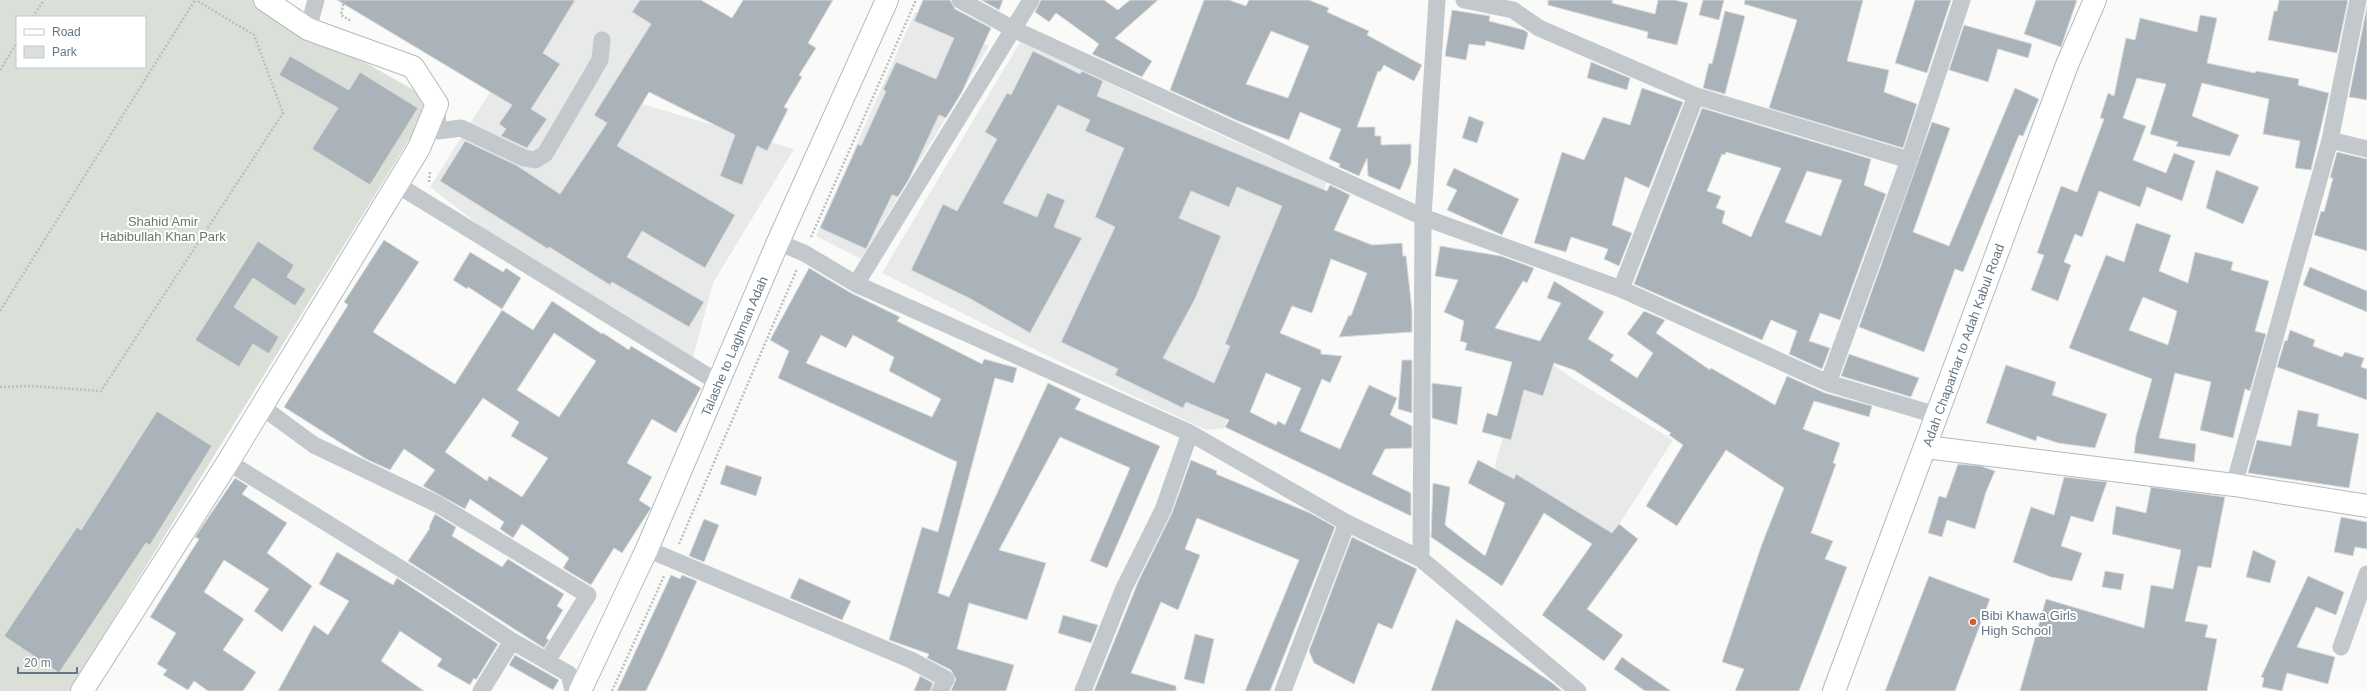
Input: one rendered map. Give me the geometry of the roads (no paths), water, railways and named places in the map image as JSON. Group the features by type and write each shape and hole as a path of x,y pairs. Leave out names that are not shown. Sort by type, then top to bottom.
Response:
{"main road":[{"path":"82,691 228,462 419,148 437,104 413,67 308,28 265,0"},
{"name":"Talashe to Laghman Adah","path":"580,691 647,549 778,242 887,0"},
{"name":"Adah Chaparhar to Adah Kabul Road","path":"1834,691 2068,65 2095,0"},
{"path":"1926,447 2234,485 2367,506"}],"street":[{"path":"308,28 316,0"},
{"path":"960,0 1013,29 1423,218 1621,289 1828,383 1936,415"},
{"path":"856,284 1031,0"},
{"path":"1420,559 1423,218 1437,0"},
{"path":"1464,0 1513,10 1539,28 1696,96 1909,160"},
{"path":"1828,383 1909,160 1962,0"},
{"path":"2234,485 2330,140 2358,0"},
{"path":"437,104 438,130 461,128 524,158 535,160 545,154 600,60 602,40"},
{"path":"1621,289 1696,96"},
{"path":"2330,140 2367,149"},
{"path":"396,184 719,383"},
{"path":"778,242 804,253 856,284 1190,433 1347,523 1420,559 1578,691"},
{"path":"262,407 314,445 440,505 588,595 547,661 512,641"},
{"path":"1083,691 1124,588 1163,510 1190,433"},
{"path":"228,462 424,583 512,641 569,674 574,691"},
{"path":"1283,691 1347,523"},
{"path":"647,549 910,660 946,679 940,691"},
{"path":"2341,647 2367,574"},
{"path":"481,691 512,641"}],"place":[{"name":"Bibi Khawa Girls High School","path":"1973,622"}],"park label":[{"name":"Shahid Amir Habibullah Khan Park","path":"163,228"}]}
